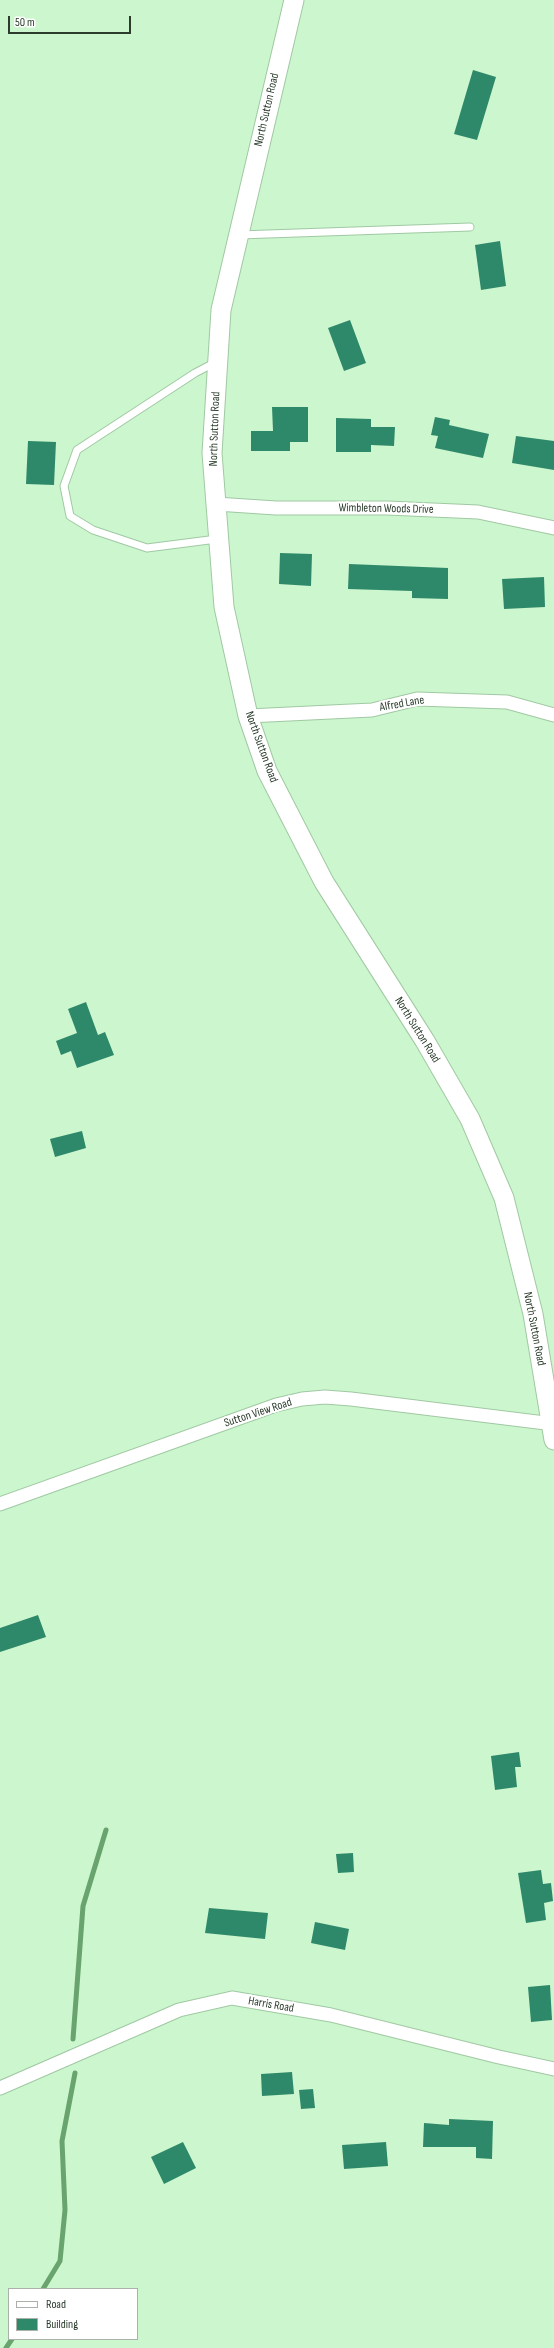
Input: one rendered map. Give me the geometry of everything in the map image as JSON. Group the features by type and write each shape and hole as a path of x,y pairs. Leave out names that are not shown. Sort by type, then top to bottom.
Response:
{"main road":[{"name":"North Sutton Road","path":"294,0 221,310 212,453 224,607 248,716 267,771 324,882 425,1042 470,1119 504,1198 533,1314 553,1430"}],"street":[{"name":"Wimbleton Woods Drive","path":"216,504 276,508 388,508 478,512 554,528"},
{"name":"Alfred Lane","path":"248,716 372,710 417,699 507,702 554,715"},
{"name":"Sutton View Road","path":"0,1504 276,1405 302,1399 325,1397 351,1398 553,1430"},
{"name":"Harris Road","path":"0,2088 179,2010 232,1998 331,2015 499,2057 554,2069"}],"lane":[{"path":"239,235 470,227"},
{"path":"218,361 195,372 78,450 64,486 70,516 93,530 148,548 219,539"}],"building":[{"path":"473,70 496,77 477,140 454,134"},
{"path":"500,241 506,286 481,290 475,245"},
{"path":"350,320 366,363 344,371 328,328"},
{"path":"272,407 308,407 308,442 290,442 290,451 251,451 251,431 273,431"},
{"path":"435,417 450,420 449,425 489,434 483,458 435,448 438,436 431,435"},
{"path":"336,418 371,419 371,427 395,427 394,446 371,445 371,452 336,452"},
{"path":"516,436 554,441 554,470 512,463"},
{"path":"28,441 56,442 54,485 26,484"},
{"path":"280,553 312,554 311,586 279,584"},
{"path":"349,564 448,568 448,599 412,598 412,591 348,589"},
{"path":"544,577 545,607 504,609 502,579"},
{"path":"86,1002 98,1035 105,1032 114,1055 77,1068 71,1051 61,1055 56,1041 77,1033 68,1009"},
{"path":"82,1131 86,1148 55,1157 50,1139"},
{"path":"38,1615 46,1637 0,1652 0,1628"},
{"path":"519,1752 521,1767 515,1767 517,1787 495,1790 491,1756"},
{"path":"353,1853 354,1872 338,1873 336,1854"},
{"path":"541,1870 543,1884 551,1883 553,1901 544,1903 546,1920 526,1923 518,1873"},
{"path":"209,1908 268,1913 265,1939 205,1933"},
{"path":"315,1922 349,1929 345,1950 311,1943"},
{"path":"550,1985 552,2020 531,2022 528,1987"},
{"path":"292,2072 294,2094 262,2096 261,2074"},
{"path":"313,2089 315,2108 301,2109 299,2090"},
{"path":"449,2119 493,2121 492,2159 476,2158 476,2147 423,2147 424,2123 449,2125"},
{"path":"183,2142 196,2168 164,2184 151,2157"},
{"path":"386,2142 388,2166 344,2169 342,2145"}],"waterway":[{"path":"73,2039 83,1906 106,1830"},
{"path":"44,2288 60,2261 65,2210 62,2141 75,2073"},
{"path":"6,2348 11,2340"}]}
